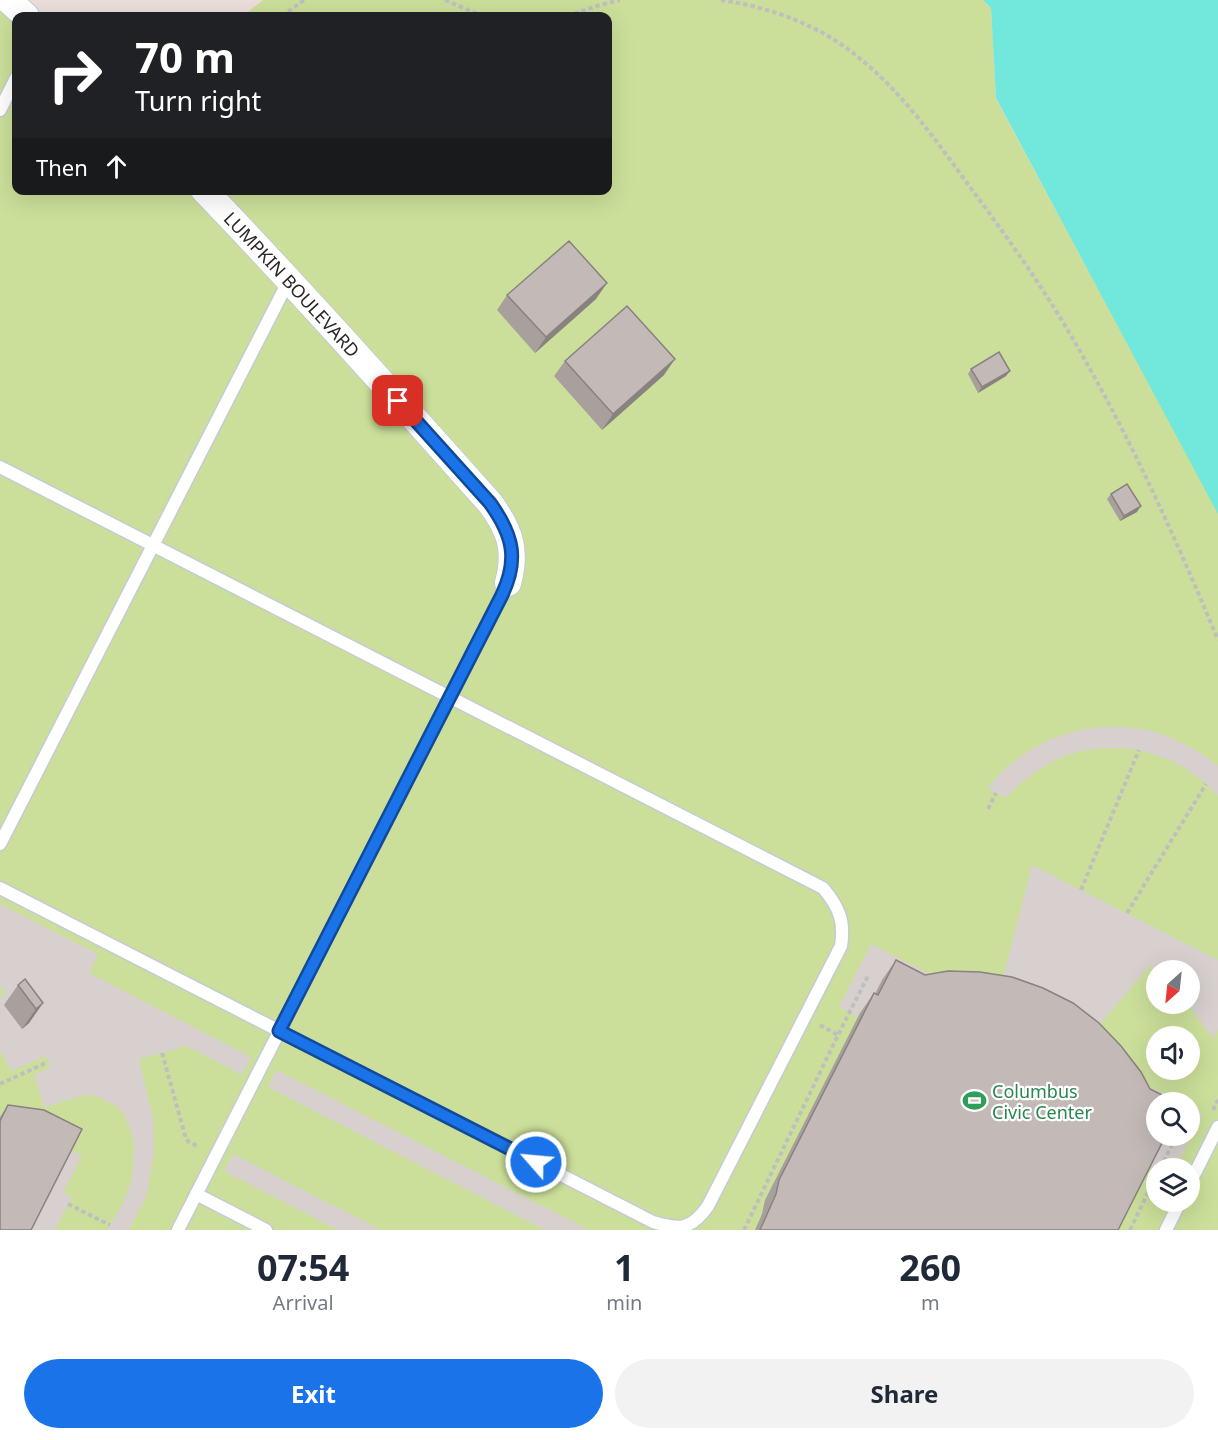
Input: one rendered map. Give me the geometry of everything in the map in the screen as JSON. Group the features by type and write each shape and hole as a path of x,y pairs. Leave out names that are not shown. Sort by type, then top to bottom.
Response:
{"street":[{"path":"8,0 22,12"},
{"name":"LUMPKIN BOULEVARD","path":"209,195 289,280 494,509 508,534 512,549 508,583"}],"lane":[{"path":"0,110 12,86"},
{"path":"0,844 289,280"},
{"path":"0,467 823,888 834,900 841,916 843,931 841,946 708,1206 699,1219 685,1227 670,1228 653,1222 0,888"},
{"path":"178,1230 508,583"},
{"path":"1200,1163 1218,1127"},
{"path":"196,1194 266,1230"},
{"path":"1166,1230 1175,1212"}],"path":[{"path":"288,12 304,0"},
{"path":"445,0 473,12"},
{"path":"579,12 620,0"},
{"path":"721,0 757,7 780,15 804,24 840,43 867,64 893,89 938,143 1014,246 1067,329 1140,465 1218,640"},
{"path":"1081,890 1139,750"},
{"path":"1127,913 1206,784"},
{"path":"988,808 996,793"},
{"path":"744,1230 868,976"},
{"path":"162,1053 186,1138 199,1147"},
{"path":"0,1084 48,1062"},
{"path":"1130,1230 1146,1196"},
{"path":"68,1204 110,1225"}],"green space":[{"path":"0,0 12,12 12,195 612,195 612,12 248,12 263,0 983,0 991,8 996,99 1218,514 1218,1230 0,1230"}],"shaded area":[{"path":"1099,727 1126,727 1152,731 1199,752 1218,766 1218,796 1187,769 1168,759 1125,748 1081,751 1059,758 1022,782 1005,798 987,788 1008,766 1028,751 1051,739 1075,731"},
{"path":"1032,865 1218,960 1218,1029 1213,1039 1195,1014 1200,1014 1200,960 1146,960 1146,970 1097,1028 1144,1084 1160,1092 1146,1092 1146,1099 860,1013 858,1017 839,1007 871,944 928,973 967,973 1003,978"},
{"path":"0,904 98,954 89,973 251,1057 242,1075 187,1046 139,1059 153,1119 154,1153 146,1197 129,1230 107,1230 125,1198 131,1183 133,1168 133,1139 122,1111 94,1095 44,1107 34,1075 51,1067 45,1056 12,1071 0,1050 0,997 6,992 0,987"},
{"path":"276,1070 589,1230 545,1230 268,1087"},
{"path":"1154,1146 1186,1146 1180,1158 1150,1158"},
{"path":"68,1149 82,1156 63,1192 72,1197 55,1230 27,1230"},
{"path":"233,1154 381,1230 338,1230 224,1171"}],"water":[{"path":"983,0 1218,0 1218,514 996,98 991,8"}],"building":[{"path":"569,241 607,283 546,337 507,295"},
{"path":"627,306 675,359 613,414 565,361"},
{"path":"999,352 1010,371 982,387 971,369"},
{"path":"1127,484 1141,506 1124,516 1111,494"},
{"name":"Columbus Civic Center","path":"896,960 925,975 948,971 980,972 1012,977 1043,988 1073,1003 1099,1023 1121,1046 1141,1072 1150,1089 1156,1092 1146,1092 1146,1146 1160,1146 1154,1158 1146,1158 1146,1175 1118,1230 760,1230 776,1194 779,1180 874,993 878,995"},
{"path":"25,979 43,1003 36,1009 18,985"},
{"path":"8,1105 44,1110 82,1129 31,1230 0,1230 0,1121"}],"place":[{"name":"Columbus Civic Center","path":"974,1101"}],"route":[{"path":"398,401 498,514 508,534 512,549 511,573 502,595 279,1031 536,1162"}]}
